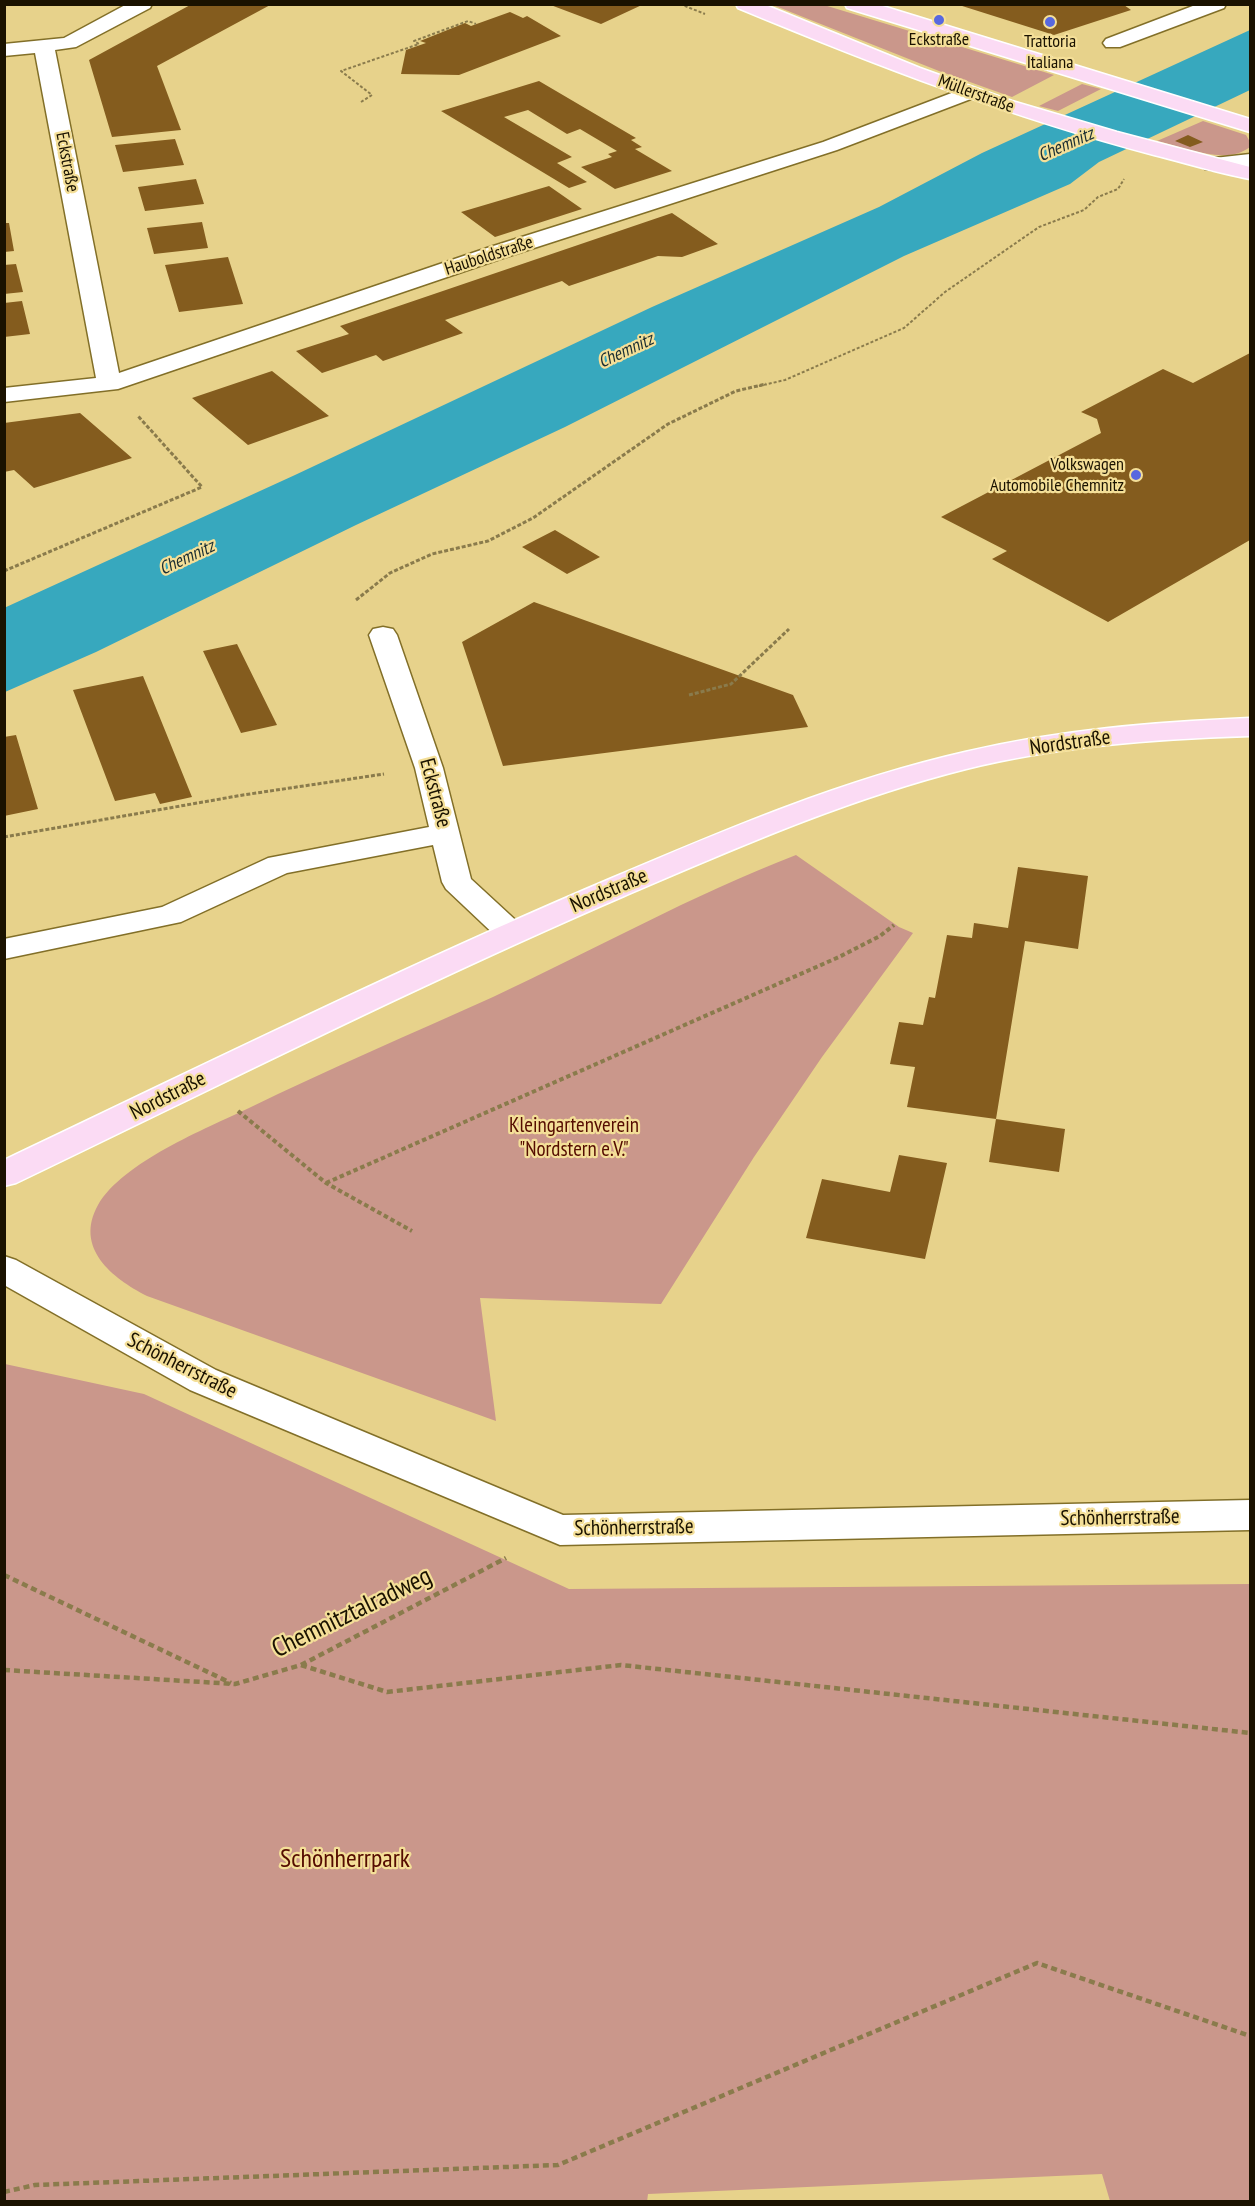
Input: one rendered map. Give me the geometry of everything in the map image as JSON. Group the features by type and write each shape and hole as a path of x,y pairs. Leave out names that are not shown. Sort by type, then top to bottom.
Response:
{"main road":[{"name":"Müllerstraße","path":"745,4 969,93 1147,147 1251,173"},
{"path":"854,4 1250,126"},
{"name":"Nordstraße","path":"4,1174 511,933 766,824 886,782 966,760 1057,743 1169,730 1251,727"}],"street":[{"path":"4,50 69,43 143,4"},
{"path":"1113,43 1195,8 1217,4"},
{"name":"Eckstraße","path":"45,46 109,384"},
{"name":"Hauboldstraße","path":"4,395 109,384 495,253 830,146 969,93"},
{"name":"Müllerstraße","path":"1213,164 1251,160"},
{"name":"Eckstraße","path":"384,635 429,768 457,882 511,933"},
{"path":"4,949 170,915 279,865 446,833"},
{"name":"Schönherrstraße","path":"4,1269 203,1380 560,1530 1251,1515"}],"path":[{"path":"361,102 372,95 341,72 419,44 414,41 468,21 476,24"},
{"path":"384,635 342,636 350,605 390,573 432,554 488,541 533,518 668,423 736,390 785,380 904,328 945,292 1039,227 1084,210 1098,197 1118,189"},
{"path":"4,572 202,487 109,384"},
{"path":"689,695 731,684 789,629"},
{"path":"4,837 243,795 429,768"},
{"path":"326,1183 839,957 880,936 894,925"},
{"path":"239,1113 326,1183 412,1231"},
{"name":"Chemnitztalradweg","path":"4,1670 235,1684 301,1665 560,1530"},
{"path":"4,1575 235,1684"},
{"path":"301,1665 387,1692 621,1665 1251,1733"},
{"path":"4,2192 35,2185 558,2165 1037,1963 1251,2036"}],"green space":[{"path":"773,5 824,5 1054,75 1012,97 939,71"},
{"path":"1082,84 1101,89 1058,111 1039,106"},
{"path":"1203,121 1246,135 1250,147 1229,155 1217,155 1157,141"},
{"name":"Kleingartenverein \"Nordstern e.V.\"","path":"796,855 899,927 913,933 822,1057 754,1157 661,1304 480,1298 496,1421 147,1296 121,1280 100,1260 91,1235 92,1221 98,1205 110,1189 126,1175 166,1148 309,1079 493,997 719,887"},
{"name":"Schönherrpark","path":"5,1364 144,1394 569,1589 1250,1584 1250,2201 1110,2201 1102,2174 648,2194 647,2202 5,2201"}],"water":[{"name":"Chemnitz","path":"1250,30 1250,90 1099,162 1070,184 904,256 565,427 356,525 96,652 5,692 4,608 295,475 652,307 879,207 982,153"}],"building":[{"path":"192,4 272,4 157,66 181,130 112,137 89,60"},
{"path":"548,4 644,4 601,24"},
{"path":"959,5 1124,5 1131,10 1054,35"},
{"path":"510,12 523,18 527,16 561,36 459,75 401,74 406,50 426,43 420,41 465,23 471,26"},
{"path":"539,81 636,138 631,140 642,147 635,149 672,171 615,189 581,167 612,157 608,154 617,151 580,129 567,134 528,110 504,117 572,157 557,163 587,182 569,188 441,111"},
{"path":"1188,135 1203,142 1190,147 1175,141"},
{"path":"175,139 184,165 123,172 115,145"},
{"path":"196,179 204,204 145,211 138,187"},
{"path":"549,186 582,209 495,237 461,212"},
{"path":"672,213 718,244 682,257 658,256 569,286 562,281 445,320 463,333 383,361 376,355 322,373 296,351 349,334 340,326"},
{"path":"202,222 208,248 154,254 147,228"},
{"path":"4,223 9,223 14,251 4,252"},
{"path":"228,257 243,304 179,312 165,265"},
{"path":"16,264 23,292 4,294 4,265"},
{"path":"22,301 30,334 4,337 4,303"},
{"name":"Volkswagen Automobile Chemnitz","path":"1250,353 1250,540 1108,622 992,559 1007,551 941,517 1101,433 1097,419 1081,412 1163,369 1193,383"},
{"path":"272,371 329,416 248,445 192,398"},
{"path":"80,413 132,458 34,488 14,470 4,472 4,423"},
{"path":"555,530 600,557 567,574 522,547"},
{"path":"534,602 793,695 808,727 503,766 462,642"},
{"path":"237,644 277,725 241,733 203,651"},
{"path":"143,676 192,797 160,804 155,793 115,801 73,690"},
{"path":"16,735 38,809 4,816 4,737"},
{"path":"1018,867 1088,876 1078,949 1025,941 996,1119 907,1107 915,1067 890,1064 899,1022 923,1025 929,997 935,998 947,935 972,938 974,923 1008,928"},
{"path":"996,1119 1065,1129 1059,1172 989,1162"},
{"path":"899,1155 947,1163 925,1259 806,1238 822,1179 890,1192"}],"place":[{"name":"Eckstraße","path":"939,20"},
{"name":"Trattoria Italiana","path":"1050,22"},
{"name":"Volkswagen Automobile Chemnitz","path":"1136,475"}]}
